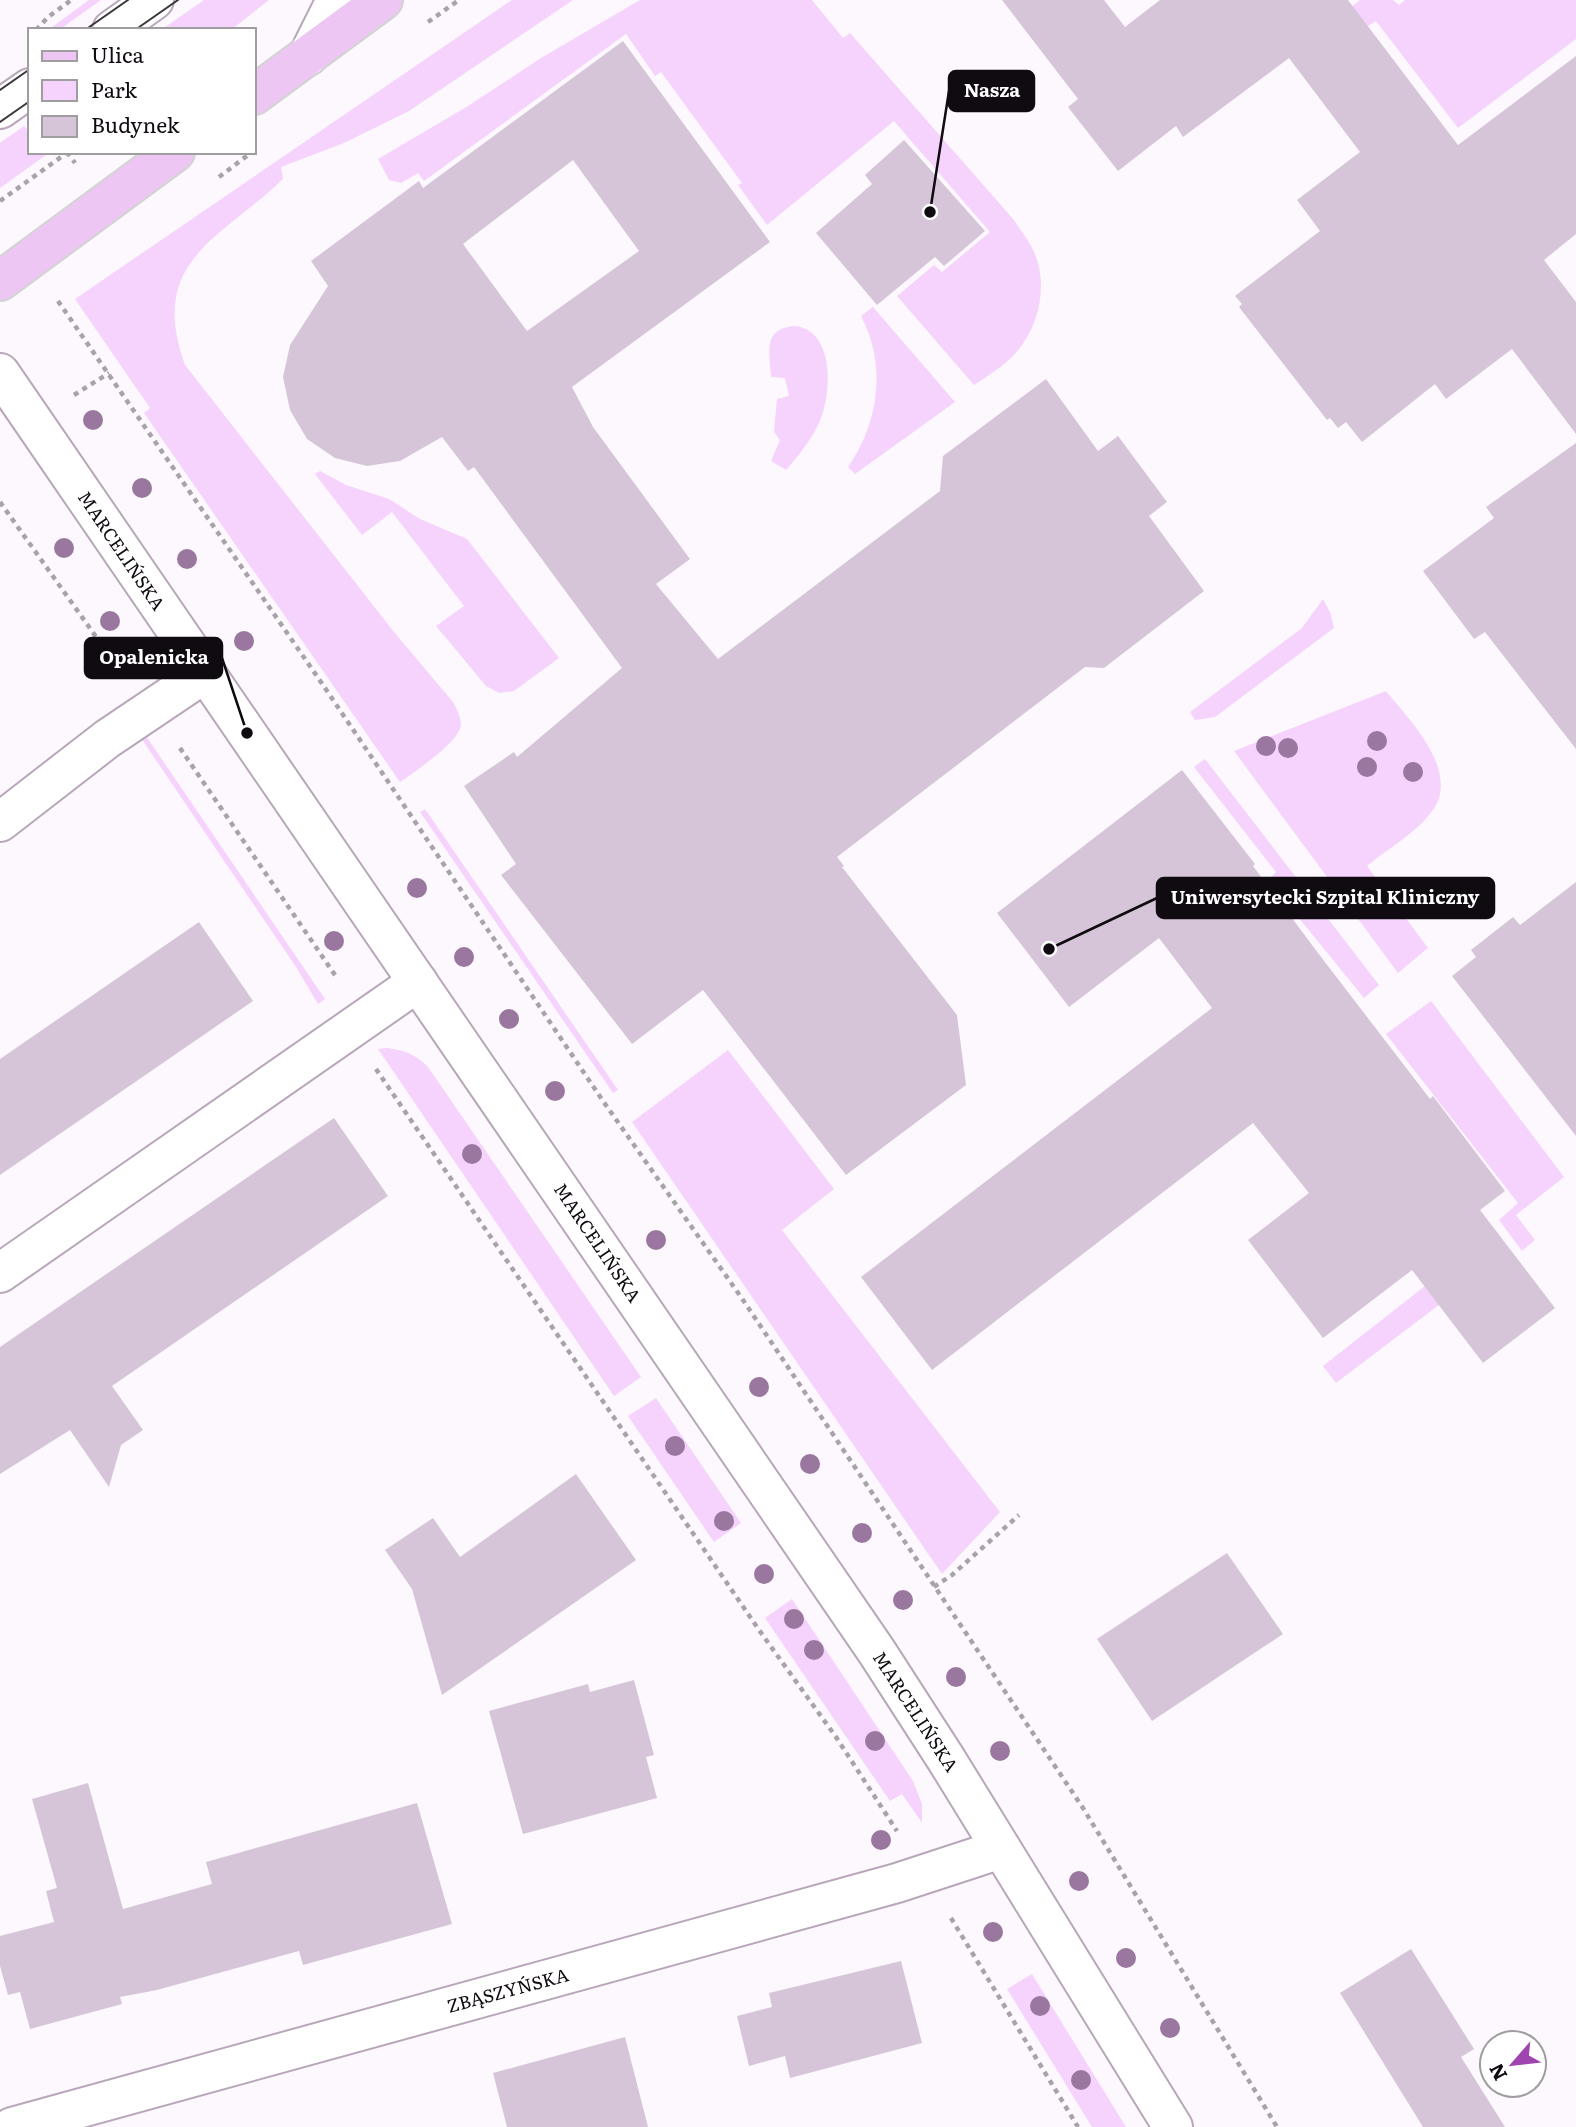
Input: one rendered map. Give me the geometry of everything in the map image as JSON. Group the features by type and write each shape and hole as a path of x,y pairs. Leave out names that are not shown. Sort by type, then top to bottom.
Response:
{"main road":[{"path":"256,94 383,0"},
{"path":"0,281 172,154"}],"street":[{"path":"115,28 154,0"},
{"path":"309,56 336,0"},
{"path":"0,109 28,89"},
{"name":"MARCELIŃSKA","path":"0,373 877,1652 1173,2127"},
{"path":"0,822 107,739 205,673"},
{"path":"0,1273 418,982"},
{"name":"ZBĄSZYŃSKA","path":"12,2127 897,1883 1002,1849"}],"path":[{"path":"38,28 48,16 70,0"},
{"path":"0,201 65,154"},
{"path":"55,297 338,707 603,1101 741,1297 1083,1808 1277,2127"},
{"path":"0,502 110,658 151,710 338,979 367,1053 390,1092 836,1737 924,1874 1078,2127"},
{"path":"934,1587 952,1575 1019,1515"}],"green space":[{"path":"89,0 101,0 62,28 51,28"},
{"path":"204,0 269,0 234,28 164,28"},
{"path":"512,0 573,0 409,111 344,143 281,167 283,179 196,255 183,276 176,300 176,329 185,365 456,708 461,722 460,729 450,743 400,782 144,413 150,408 75,299"},
{"path":"640,0 812,0 843,38 850,33 1014,220 1034,252 1040,276 1040,302 1026,339 1010,359 974,385 897,296 934,265 942,272 990,232 894,121 767,225 738,185 742,183 661,72 655,76 626,34 424,181 418,173 401,183 389,180 378,159"},
{"path":"1360,0 1393,0 1399,5 1405,0 1576,0 1576,39 1458,128 1376,21 1362,30 1349,9"},
{"path":"24,126 28,131 28,154 46,155 0,188 0,143"},
{"path":"873,307 955,402 855,474 848,467 867,432 876,393 874,354 861,316"},
{"path":"793,326 807,330 817,338 827,364 828,379 820,421 805,447 786,470 771,461 780,440 774,432 777,399 789,396 785,378 771,377 769,351 776,332"},
{"path":"320,471 346,485 389,499 420,519 467,539 559,658 514,691 499,693 486,686 436,626 464,606 392,512 362,535 315,474"},
{"path":"1323,599 1334,628 1215,717 1195,720 1190,712 1302,628"},
{"path":"1386,691 1424,738 1432,752 1441,780 1438,802 1425,819 1410,834 1367,866 1428,948 1398,973 1234,751"},
{"path":"146,736 325,999 318,1004 296,967 141,738"},
{"path":"1205,759 1379,985 1364,998 1268,880 1276,872 1194,767"},
{"path":"425,809 618,1090 613,1093 420,812"},
{"path":"1431,1001 1564,1177 1516,1215 1535,1240 1522,1251 1499,1220 1518,1203 1386,1034"},
{"path":"387,1048 410,1054 428,1067 641,1377 614,1396 378,1049"},
{"path":"728,1050 834,1189 782,1230 1000,1512 942,1574 632,1122"},
{"path":"1490,1235 1506,1254 1336,1383 1323,1366"},
{"path":"656,1398 741,1523 714,1542 628,1416"},
{"path":"792,1599 913,1781 922,1804 922,1823 902,1794 890,1801 765,1618"},
{"path":"1032,1974 1126,2127 1092,2127 1007,1989"}],"building":[{"path":"1002,0 1104,0 1125,27 1160,0 1348,0 1458,145 1576,56 1576,234 1544,260 1576,302 1576,434 1512,349 1446,399 1435,384 1362,442 1346,422 1338,428 1330,418 1327,420 1239,307 1242,304 1235,296 1320,231 1297,200 1360,152 1289,58 1183,137 1176,126 1118,171 1068,107 1078,99"},
{"path":"623,41 770,242 572,387 593,427 690,559 656,584 718,659 940,491 943,456 1046,379 1098,451 1118,436 1167,502 1149,516 1204,591 1104,668 1085,667 837,857 957,1015 966,1085 846,1175 703,990 632,1044 501,875 516,864 464,786 514,752 517,757 622,668 474,467 468,471 442,437 400,461 367,466 335,458 307,439 290,410 283,377 290,345 328,286 311,261 419,181 423,188","holes":["573,160 639,251 527,331 463,244"]},
{"path":"904,140 985,231 944,266 935,257 877,305 816,233 872,184 865,175"},
{"path":"1576,443 1576,749 1485,632 1474,639 1423,571 1494,518 1486,507"},
{"path":"1182,770 1430,1099 1433,1096 1505,1191 1480,1210 1555,1308 1483,1363 1412,1270 1323,1338 1248,1240 1309,1193 1253,1123 932,1370 861,1277 1212,1008 1159,938 1069,1007 997,913"},
{"path":"1576,882 1576,1136 1452,976 1476,957 1471,950 1513,917 1520,925"},
{"path":"199,922 253,1001 0,1175 0,1059"},
{"path":"334,1118 388,1196 112,1386 143,1430 121,1445 109,1487 70,1430 0,1474 0,1347"},
{"path":"576,1474 636,1560 442,1695 412,1589 385,1550 433,1518 460,1557"},
{"path":"1227,1553 1283,1634 1152,1721 1097,1639"},
{"path":"634,1680 654,1755 646,1757 657,1798 523,1834 489,1711 588,1684 590,1692"},
{"path":"88,1783 123,1909 212,1884 206,1862 417,1803 452,1924 303,1965 299,1951 157,1990 120,1997 122,2004 30,2029 20,1992 8,1995 0,1966 0,1936 54,1922 46,1891 57,1888 32,1799"},
{"path":"1411,1949 1474,2049 1461,2057 1478,2084 1478,2099 1487,2099 1505,2127 1423,2127 1340,1993"},
{"path":"901,1961 922,2043 790,2078 785,2056 749,2066 737,2016 772,2007 769,1993"},
{"path":"625,2037 648,2127 507,2127 493,2073"}],"tram line":[{"path":"88,28 128,0"},
{"path":"138,28 178,0"},
{"path":"0,90 28,70"},
{"path":"0,122 28,102"}],"place":[{"name":"Nasza","path":"930,212"},
{"name":"Opalenicka","path":"247,733"},
{"name":"Uniwersytecki Szpital Kliniczny","path":"1049,949"}]}
